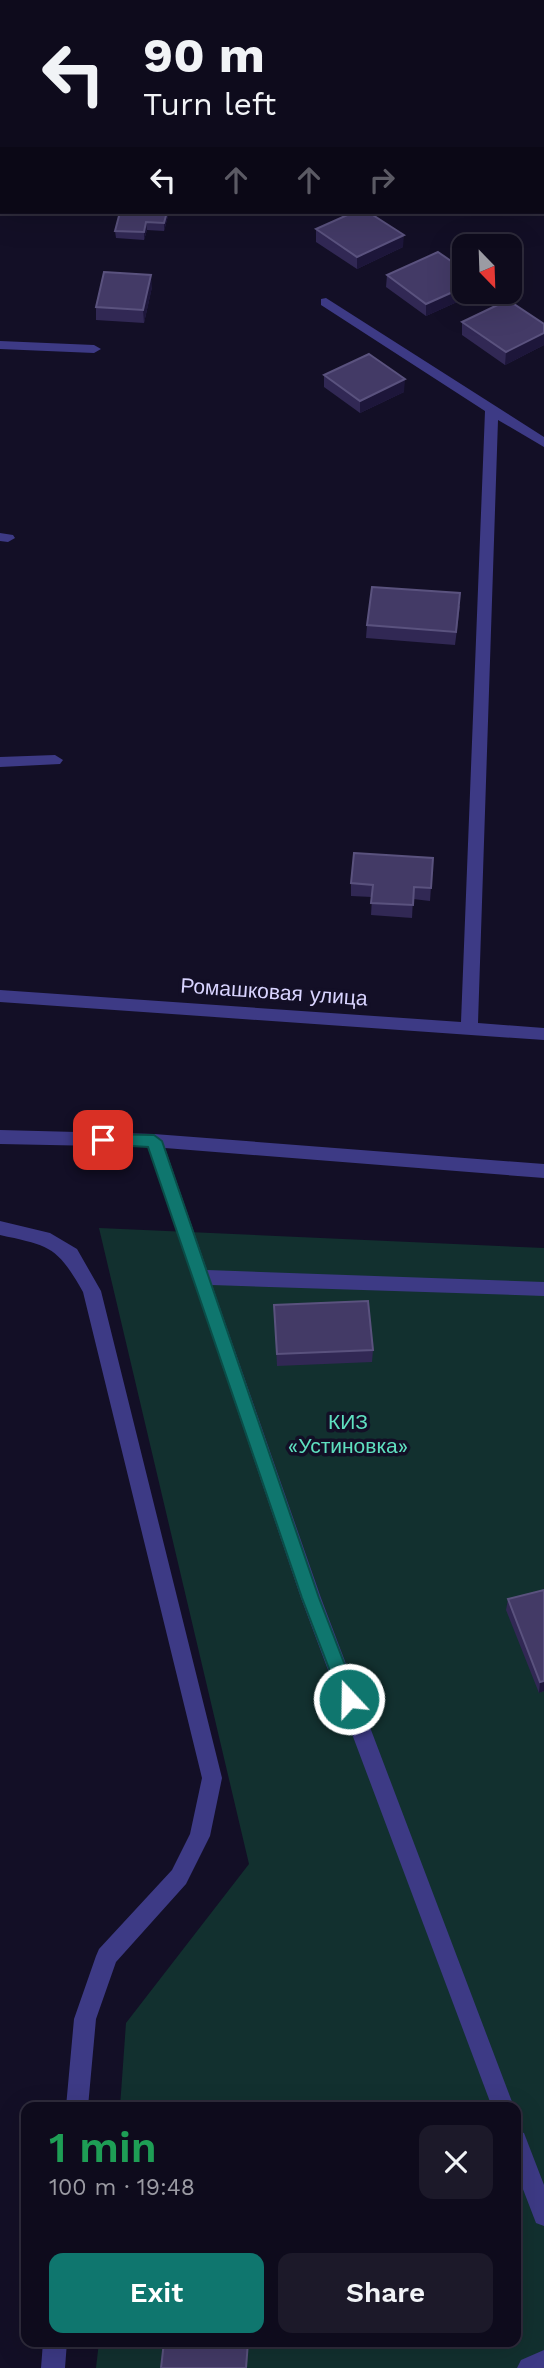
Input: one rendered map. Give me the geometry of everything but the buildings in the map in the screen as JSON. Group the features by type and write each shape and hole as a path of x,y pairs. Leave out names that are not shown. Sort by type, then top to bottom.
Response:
{"street":[{"path":"326,302 544,443"},
{"path":"0,345 94,349"},
{"path":"469,1029 492,409"},
{"path":"0,762 55,760"},
{"name":"Ромашковая улица","path":"0,996 544,1034"},
{"path":"0,1137 154,1141 544,1171"},
{"path":"154,1141 310,1598 501,2102"},
{"path":"0,1228 44,1238 71,1254 92,1291 212,1778 200,1836 179,1877 107,1956 85,2020 77,2102"},
{"path":"199,1277 544,1289"},
{"path":"521,2154 544,2215"},
{"path":"53,2368 55,2347"},
{"path":"529,2368 544,2362"}],"green space":[{"name":"КИЗ «Устиновка»","path":"99,1228 544,1248 544,2368 96,2368 98,2347 521,2347 521,2102 120,2102 126,2023 249,1864"}],"route":[{"path":"103,1140 154,1141 310,1598 349,1699"}]}
